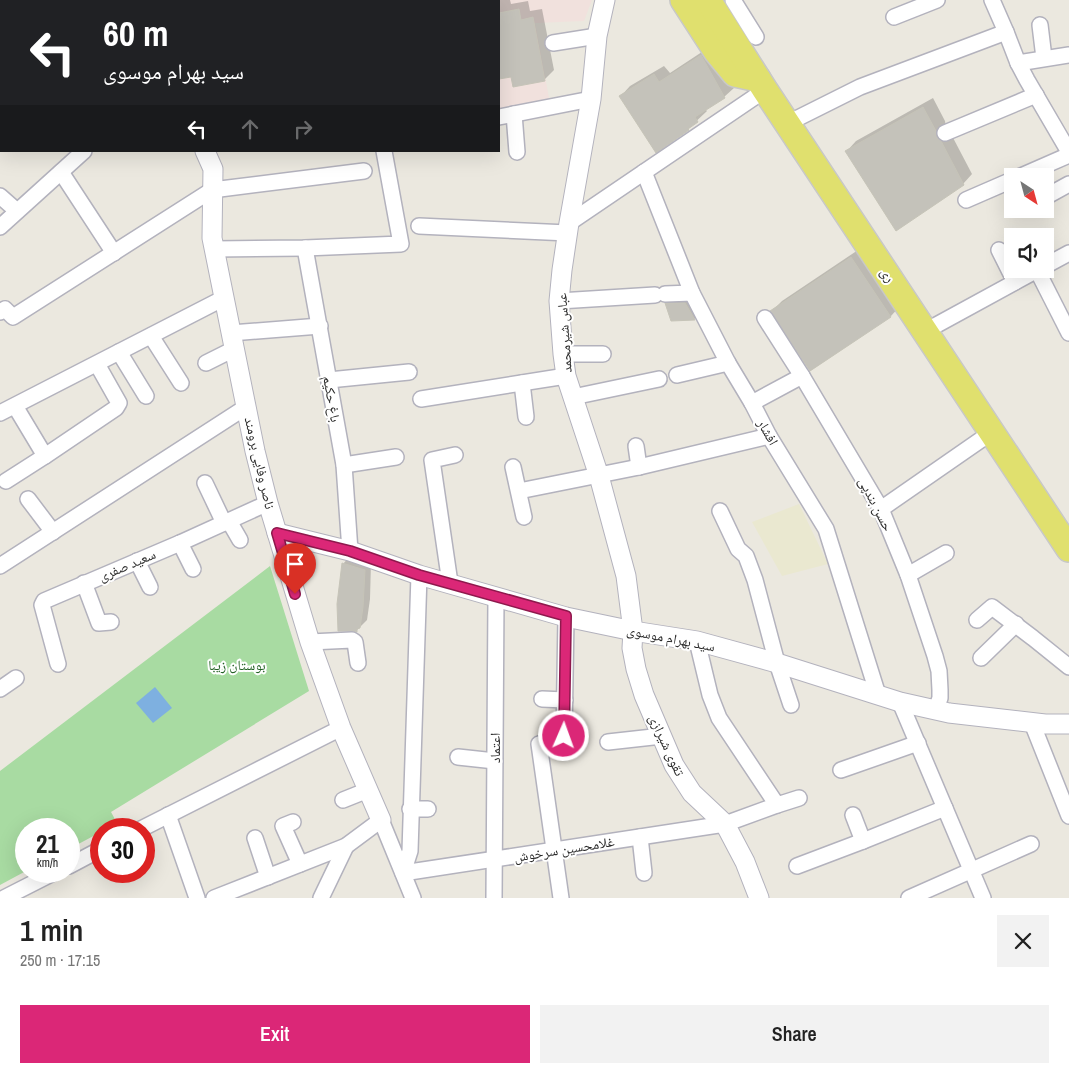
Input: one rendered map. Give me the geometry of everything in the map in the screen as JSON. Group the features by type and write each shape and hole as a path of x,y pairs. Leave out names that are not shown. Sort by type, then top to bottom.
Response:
{"main road":[{"path":"683,0 716,51 735,74 758,79"},
{"name":"ری","path":"708,0 758,79 1069,549"}],"street":[{"name":"عباس شیرمحمد","path":"604,0 597,36 591,99 562,270 559,301 566,376 599,476 626,576 633,631"},
{"path":"733,0 756,37"},
{"path":"894,17 937,0"},
{"path":"992,0 1018,63 1069,154 1038,168"},
{"path":"1040,25 1044,58"},
{"path":"788,123 860,87 1006,32"},
{"path":"553,43 597,36"},
{"path":"1018,63 1069,55"},
{"path":"419,226 569,228 644,172 758,79"},
{"path":"945,133 1036,95"},
{"path":"500,117 591,99"},
{"path":"514,114 516,152"},
{"path":"0,227 83,152"},
{"name":"ناصر وفایی برومند","path":"205,152 213,169 212,238 255,451 268,503 310,642 341,728 381,820"},
{"path":"214,249 401,244 384,152"},
{"path":"2,307 13,317 212,190 364,171"},
{"path":"60,172 114,253"},
{"name":"افشار","path":"644,172 692,294 769,436 826,529 878,695"},
{"path":"966,200 1004,183"},
{"path":"1054,192 1069,184"},
{"path":"0,196 18,211"},
{"name":"باغ حکیم","path":"305,248 344,464 350,551"},
{"path":"999,250 1015,282"},
{"path":"1054,261 1069,254"},
{"path":"931,328 1022,278"},
{"path":"1044,278 1069,333"},
{"path":"559,301 660,294 692,294"},
{"path":"0,414 224,298"},
{"name":"حسن بندپی","path":"765,318 802,376 881,509 908,575 935,656 939,672 940,698 936,710"},
{"path":"206,363 232,341 320,326"},
{"path":"151,336 181,383"},
{"path":"119,352 146,396"},
{"path":"563,354 603,354"},
{"path":"677,375 728,363"},
{"path":"6,481 116,408 118,403 97,364"},
{"path":"329,380 409,372"},
{"path":"421,399 566,376"},
{"path":"752,403 802,376"},
{"path":"573,397 659,379"},
{"path":"522,383 526,417"},
{"path":"15,406 45,456"},
{"path":"0,566 246,407"},
{"path":"881,509 992,432"},
{"path":"519,491 599,476 769,436"},
{"path":"636,446 638,467"},
{"path":"450,583 432,460 456,456"},
{"path":"344,464 396,457"},
{"path":"513,467 524,518"},
{"path":"205,483 226,522 240,540"},
{"path":"28,499 53,532"},
{"name":"سعید صفری","path":"58,664 42,605 44,602 268,503"},
{"path":"720,511 738,549 746,556 755,580 777,663 791,705"},
{"name":"سید بهرام موسوی","path":"277,533 350,551 419,575 566,616 633,631 697,641 777,663 900,702 949,713 1032,723 1069,724"},
{"path":"180,543 193,569"},
{"path":"908,575 946,553"},
{"path":"137,561 150,587"},
{"path":"403,873 410,850 419,575"},
{"path":"84,583 99,623 111,622"},
{"name":"اعتماد","path":"494,898 496,597"},
{"path":"977,620 992,606 1069,667"},
{"path":"561,898 539,744 555,744 556,735 570,735 565,700 566,616"},
{"path":"981,658 1016,624"},
{"name":"تقوی شیرازی","path":"633,631 632,648 636,669 644,695 674,765 692,793 725,824 745,862 759,898"},
{"path":"310,642 352,640 355,642 358,663"},
{"path":"697,641 710,695 719,718 777,805"},
{"path":"0,689 16,678"},
{"path":"542,699 565,700"},
{"path":"900,702 983,898"},
{"path":"1032,723 1069,816"},
{"path":"155,822 341,728"},
{"path":"608,742 662,736"},
{"path":"841,770 918,743"},
{"path":"458,757 495,761"},
{"path":"342,800 368,790"},
{"name":"غلامحسین سرخوش","path":"403,873 725,824 799,798"},
{"path":"797,866 945,808"},
{"path":"410,809 428,809"},
{"path":"168,815 197,898"},
{"path":"853,815 863,841"},
{"path":"214,898 346,846 381,820 413,898"},
{"path":"293,822 283,826 300,864"},
{"path":"640,837 644,873"},
{"path":"255,838 268,877"},
{"path":"909,898 1031,844"},
{"path":"321,898 346,846"},
{"path":"4,898 30,892 42,883"}],"shaded area":[{"path":"500,0 592,0 584,21 535,23 550,103 500,113"},
{"path":"799,504 828,564 782,576 752,522"}],"green space":[{"name":"بوستان زیبا","path":"270,566 309,691 111,812 114,818 90,818 90,838 80,843 80,818 15,818 15,877 0,885 0,771"}],"water":[{"path":"155,687 172,708 153,723 136,703"}],"building":[{"path":"519,9 521,20 533,17 545,81 513,87 511,77 500,79 500,13"},
{"path":"701,55 725,98 695,117 698,122 656,153 619,96 654,74 659,82"},
{"path":"923,107 936,131 937,137 941,141 964,185 896,231 845,151"},
{"path":"851,257 891,317 810,371 770,311"},
{"path":"665,303 685,303 695,320 671,321"},
{"path":"342,563 365,570 363,607 360,628 357,629 357,632 338,631 337,604"}],"route":[{"path":"295,594 277,533 350,551 419,575 566,616 564,736"}]}
